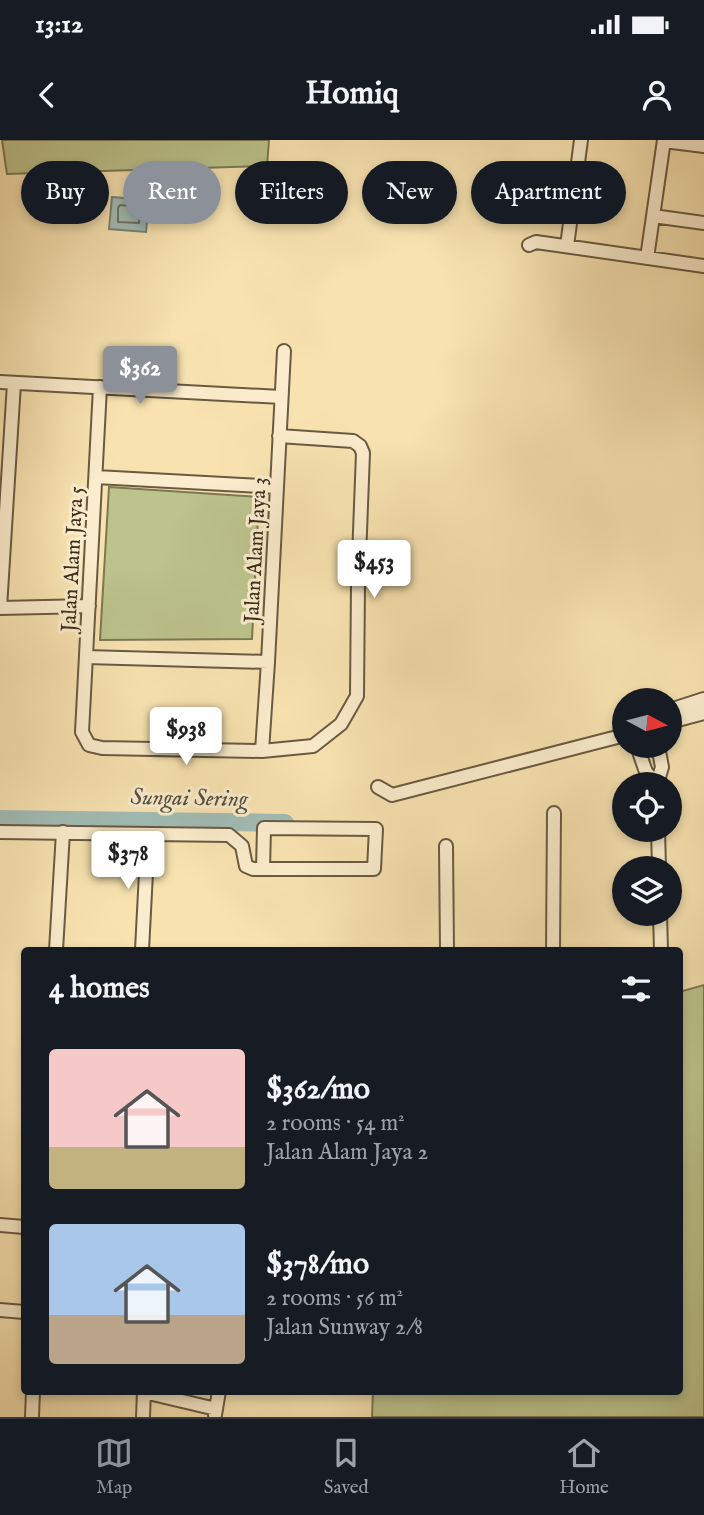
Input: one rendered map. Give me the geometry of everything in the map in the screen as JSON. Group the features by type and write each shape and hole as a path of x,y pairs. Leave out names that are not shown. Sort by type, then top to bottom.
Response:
{"street":[{"path":"567,246 582,140"},
{"path":"648,258 664,140 704,146"},
{"path":"653,216 704,223"},
{"path":"529,245 536,242 704,266"},
{"name":"Jalan Alam Jaya 3","path":"262,751 284,351"},
{"path":"0,382 281,397"},
{"path":"15,383 0,608 89,606"},
{"name":"Jalan Alam Jaya 5","path":"100,387 82,732 89,745 102,748 262,751"},
{"path":"262,751 313,746 341,724 357,696 363,453 360,446 353,441 279,436"},
{"path":"96,478 277,487"},
{"path":"86,657 268,662"},
{"path":"682,706 704,700"},
{"path":"682,718 704,712"},
{"path":"378,787 392,795 612,738"},
{"path":"553,947 554,813"},
{"path":"0,832 229,835 242,846 246,866 253,869 263,869 374,869 376,830 264,828 263,869"},
{"path":"56,947 63,832"},
{"path":"142,947 148,834"},
{"path":"446,846 447,947"},
{"path":"660,926 661,947"},
{"path":"0,1225 21,1227"},
{"path":"0,1310 21,1312"},
{"path":"32,1417 33,1395"},
{"path":"143,1417 144,1395"},
{"path":"154,1395 215,1413 218,1395"}],"green space":[{"path":"2,140 269,140 267,161 235,161 235,167 221,167 221,161 123,161 123,170 109,171 109,161 21,161 21,174 7,174"},
{"path":"109,487 259,497 252,639 100,640"},
{"path":"704,985 704,1417 372,1417 373,1395 683,1395 683,991"}],"water":[{"path":"112,197 123,198 123,224 147,224 146,232 109,229"}],"waterway":[{"name":"Sungai Sering","path":"0,819 285,823"}]}
